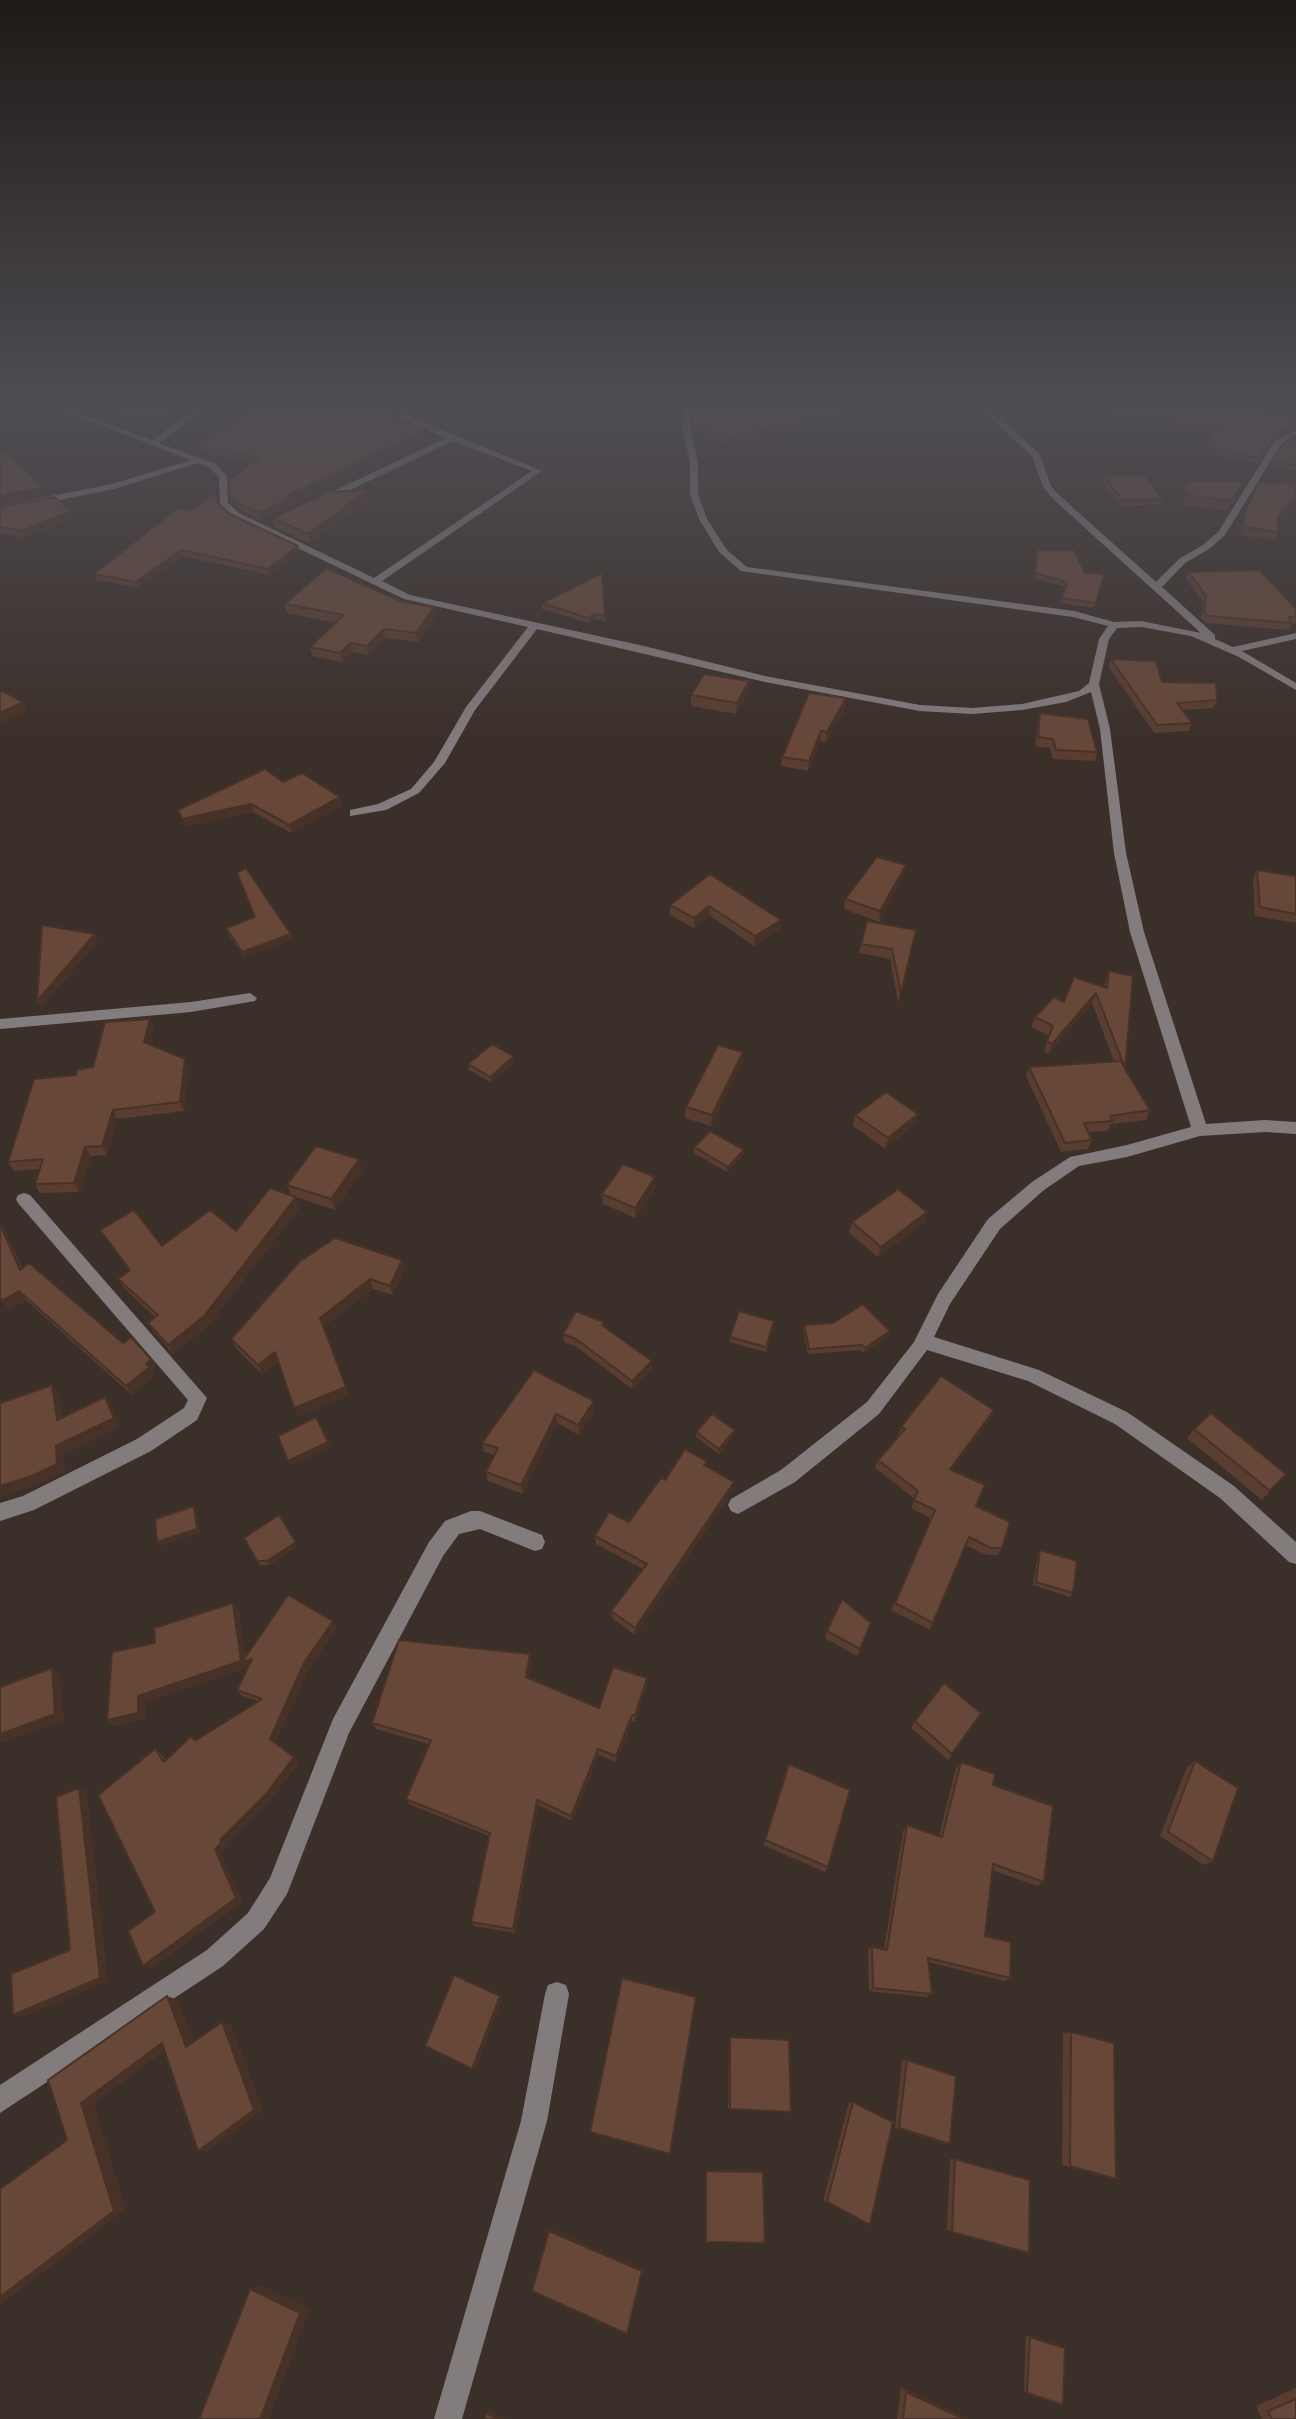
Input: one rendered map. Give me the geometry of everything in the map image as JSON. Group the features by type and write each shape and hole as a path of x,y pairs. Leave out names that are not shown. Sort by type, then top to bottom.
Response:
{"street":[{"path":"246,519 374,582 422,601 644,649 765,679 920,708 972,711 1062,700 1083,693 1094,684"},
{"path":"374,582 467,519"},
{"path":"703,519 724,552 744,569 1074,614 1114,625 1141,624 1216,641"},
{"path":"1080,519 1216,641 1296,687"},
{"path":"1156,588 1175,568 1222,533 1231,519"},
{"path":"260,527 275,521"},
{"path":"1114,625 1104,639 1094,684 1105,729 1120,853 1137,932 1200,1130"},
{"path":"354,813 382,807 415,791 439,763 470,709 534,626"},
{"path":"1233,650 1296,636"},
{"path":"0,1024 191,1007 250,998"},
{"path":"738,1505 788,1476 873,1408 923,1341 944,1299 994,1224 1038,1186 1075,1161 1127,1151 1200,1130 1265,1126 1296,1128"},
{"path":"0,1512 27,1504 144,1445 191,1414 198,1398 24,1199"},
{"path":"923,1341 1033,1375 1121,1418 1227,1492 1296,1555"},
{"path":"0,2100 215,1958 256,1921 279,1886 341,1727 436,1549 452,1527 480,1520 535,1542"},
{"path":"448,2419 534,2121 557,1994"}],"building":[{"path":"0,519 52,519 22,531 0,527"},
{"path":"164,519 240,519 298,546 268,569 181,550 136,582 94,574"},
{"path":"275,519 329,519 308,534"},
{"path":"1245,519 1278,519 1278,532 1243,527"},
{"path":"1037,550 1074,550 1085,573 1104,574 1096,603 1062,598 1067,582 1035,573"},
{"path":"326,568 400,601 434,607 416,633 384,629 367,646 350,643 340,653 310,647 344,615 285,604"},
{"path":"1260,570 1296,609 1296,617 1289,617 1291,623 1208,616 1204,612 1206,596 1189,572"},
{"path":"602,573 605,616 594,614 588,618 542,603"},
{"path":"1111,659 1156,661 1162,682 1216,683 1217,700 1177,703 1192,723 1157,725"},
{"path":"704,674 749,681 737,703 691,695"},
{"path":"0,690 23,702 0,713"},
{"path":"809,693 846,698 827,732 821,731 809,761 782,757"},
{"path":"1040,713 1088,719 1097,752 1056,750 1053,739 1038,737"},
{"path":"265,769 283,782 302,773 340,797 289,825 251,804 182,819 178,810"},
{"path":"877,857 906,865 880,911 845,899"},
{"path":"246,868 291,934 242,952 226,928 255,917 237,873"},
{"path":"1257,870 1296,876 1296,914 1260,907"},
{"path":"710,874 781,920 755,936 709,906 694,918 670,905"},
{"path":"867,921 916,930 901,993 892,949 861,944"},
{"path":"42,925 95,934 37,1001"},
{"path":"1109,971 1133,976 1125,1069 1150,1110 1110,1116 1113,1121 1084,1123 1092,1140 1065,1143 1029,1067 1121,1061 1125,1068 1096,993 1052,1044 1047,1041 1053,1026 1035,1017 1054,997 1064,1002 1074,977 1107,988"},
{"path":"150,1019 144,1042 185,1059 180,1102 113,1110 102,1146 85,1147 74,1183 35,1184 43,1159 8,1162 34,1079 76,1075 77,1070 93,1067 105,1022"},
{"path":"492,1044 514,1056 490,1077 468,1064"},
{"path":"718,1045 743,1052 712,1115 686,1107"},
{"path":"886,1092 918,1114 888,1138 855,1115"},
{"path":"710,1131 744,1150 728,1167 694,1147"},
{"path":"316,1146 359,1159 331,1199 287,1185"},
{"path":"623,1164 655,1177 635,1208 602,1194"},
{"path":"270,1188 296,1197 204,1316 168,1345 148,1323 158,1315 118,1279 130,1270 100,1230 134,1210 162,1246 210,1210 236,1231"},
{"path":"898,1189 927,1212 881,1247 852,1222"},
{"path":"0,1224 20,1270 29,1263 123,1343 131,1337 151,1359 146,1364 150,1367 126,1386 19,1291 2,1301"},
{"path":"335,1238 402,1260 390,1286 370,1279 320,1318 346,1387 294,1408 275,1352 258,1365 231,1339 299,1262"},
{"path":"863,1304 890,1331 865,1348 862,1345 809,1349 804,1325 833,1323"},
{"path":"576,1311 604,1322 602,1325 652,1361 632,1381 576,1339 563,1334"},
{"path":"739,1311 774,1321 766,1347 730,1337"},
{"path":"534,1370 594,1401 578,1425 556,1414 521,1485 486,1472 498,1448 482,1443"},
{"path":"941,1376 994,1410 950,1469 985,1485 976,1506 1010,1522 1002,1548 991,1548 969,1537 933,1623 895,1603 935,1510 914,1500 918,1491 878,1460 905,1429 901,1427"},
{"path":"52,1385 57,1420 105,1397 114,1418 56,1446 57,1464 0,1486 0,1403"},
{"path":"1211,1413 1286,1474 1270,1491 1194,1429"},
{"path":"712,1414 735,1430 719,1449 696,1432"},
{"path":"316,1417 328,1442 288,1461 278,1436"},
{"path":"685,1449 707,1461 704,1465 734,1482 635,1628 611,1611 647,1564 595,1536 609,1512 629,1522 661,1478 665,1480"},
{"path":"194,1506 197,1529 157,1542 155,1519"},
{"path":"279,1515 296,1542 267,1561 257,1561 244,1538"},
{"path":"1040,1550 1077,1561 1073,1593 1036,1582"},
{"path":"288,1595 333,1621 304,1663 270,1739 294,1757 266,1794 220,1840 222,1842 215,1849 236,1898 143,1966 128,1931 155,1912 98,1795 155,1749 164,1762 191,1736 195,1741 262,1699 237,1690 252,1659 242,1662"},
{"path":"842,1599 871,1623 860,1649 827,1631"},
{"path":"233,1603 241,1661 138,1696 138,1713 107,1720 112,1652 155,1643 154,1628"},
{"path":"399,1640 530,1654 526,1677 599,1708 613,1667 647,1678 635,1716 632,1715 616,1756 598,1749 571,1816 537,1800 513,1929 471,1922 490,1833 406,1799 431,1740 372,1723"},
{"path":"52,1668 55,1714 0,1734 0,1687"},
{"path":"944,1683 981,1713 952,1754 915,1721"},
{"path":"1195,1761 1238,1788 1213,1861 1168,1832"},
{"path":"961,1762 995,1774 993,1785 1053,1806 1044,1882 993,1864 985,1936 1011,1942 1010,1978 928,1958 932,1994 873,1988 872,1947 887,1950 907,1825 942,1837"},
{"path":"789,1764 850,1790 828,1867 765,1840"},
{"path":"79,1788 100,1978 13,2015 11,1974 70,1950 56,1797"},
{"path":"454,1975 500,1996 472,2069 425,2046"},
{"path":"622,1978 696,1997 670,2154 590,2132"},
{"path":"167,1996 186,2047 222,2022 254,2110 198,2151 162,2043 81,2103 114,2211 0,2297 0,2189 67,2140 48,2080"},
{"path":"1071,2032 1114,2043 1116,2179 1070,2166"},
{"path":"730,2037 789,2040 791,2112 730,2109"},
{"path":"907,2060 956,2076 950,2144 899,2128"},
{"path":"853,2102 893,2122 870,2225 827,2202"},
{"path":"955,2159 1030,2180 1029,2253 952,2232"},
{"path":"706,2171 763,2172 765,2243 706,2242"},
{"path":"549,2231 642,2271 627,2334 532,2291"},
{"path":"250,2289 300,2313 260,2419 199,2419"},
{"path":"1030,2337 1065,2348 1063,2405 1027,2393"},
{"path":"906,2392 964,2419 903,2419"},
{"path":"1296,2399 1296,2419 1272,2419 1268,2411"},
{"path":"486,2413 499,2419 484,2419"}]}
